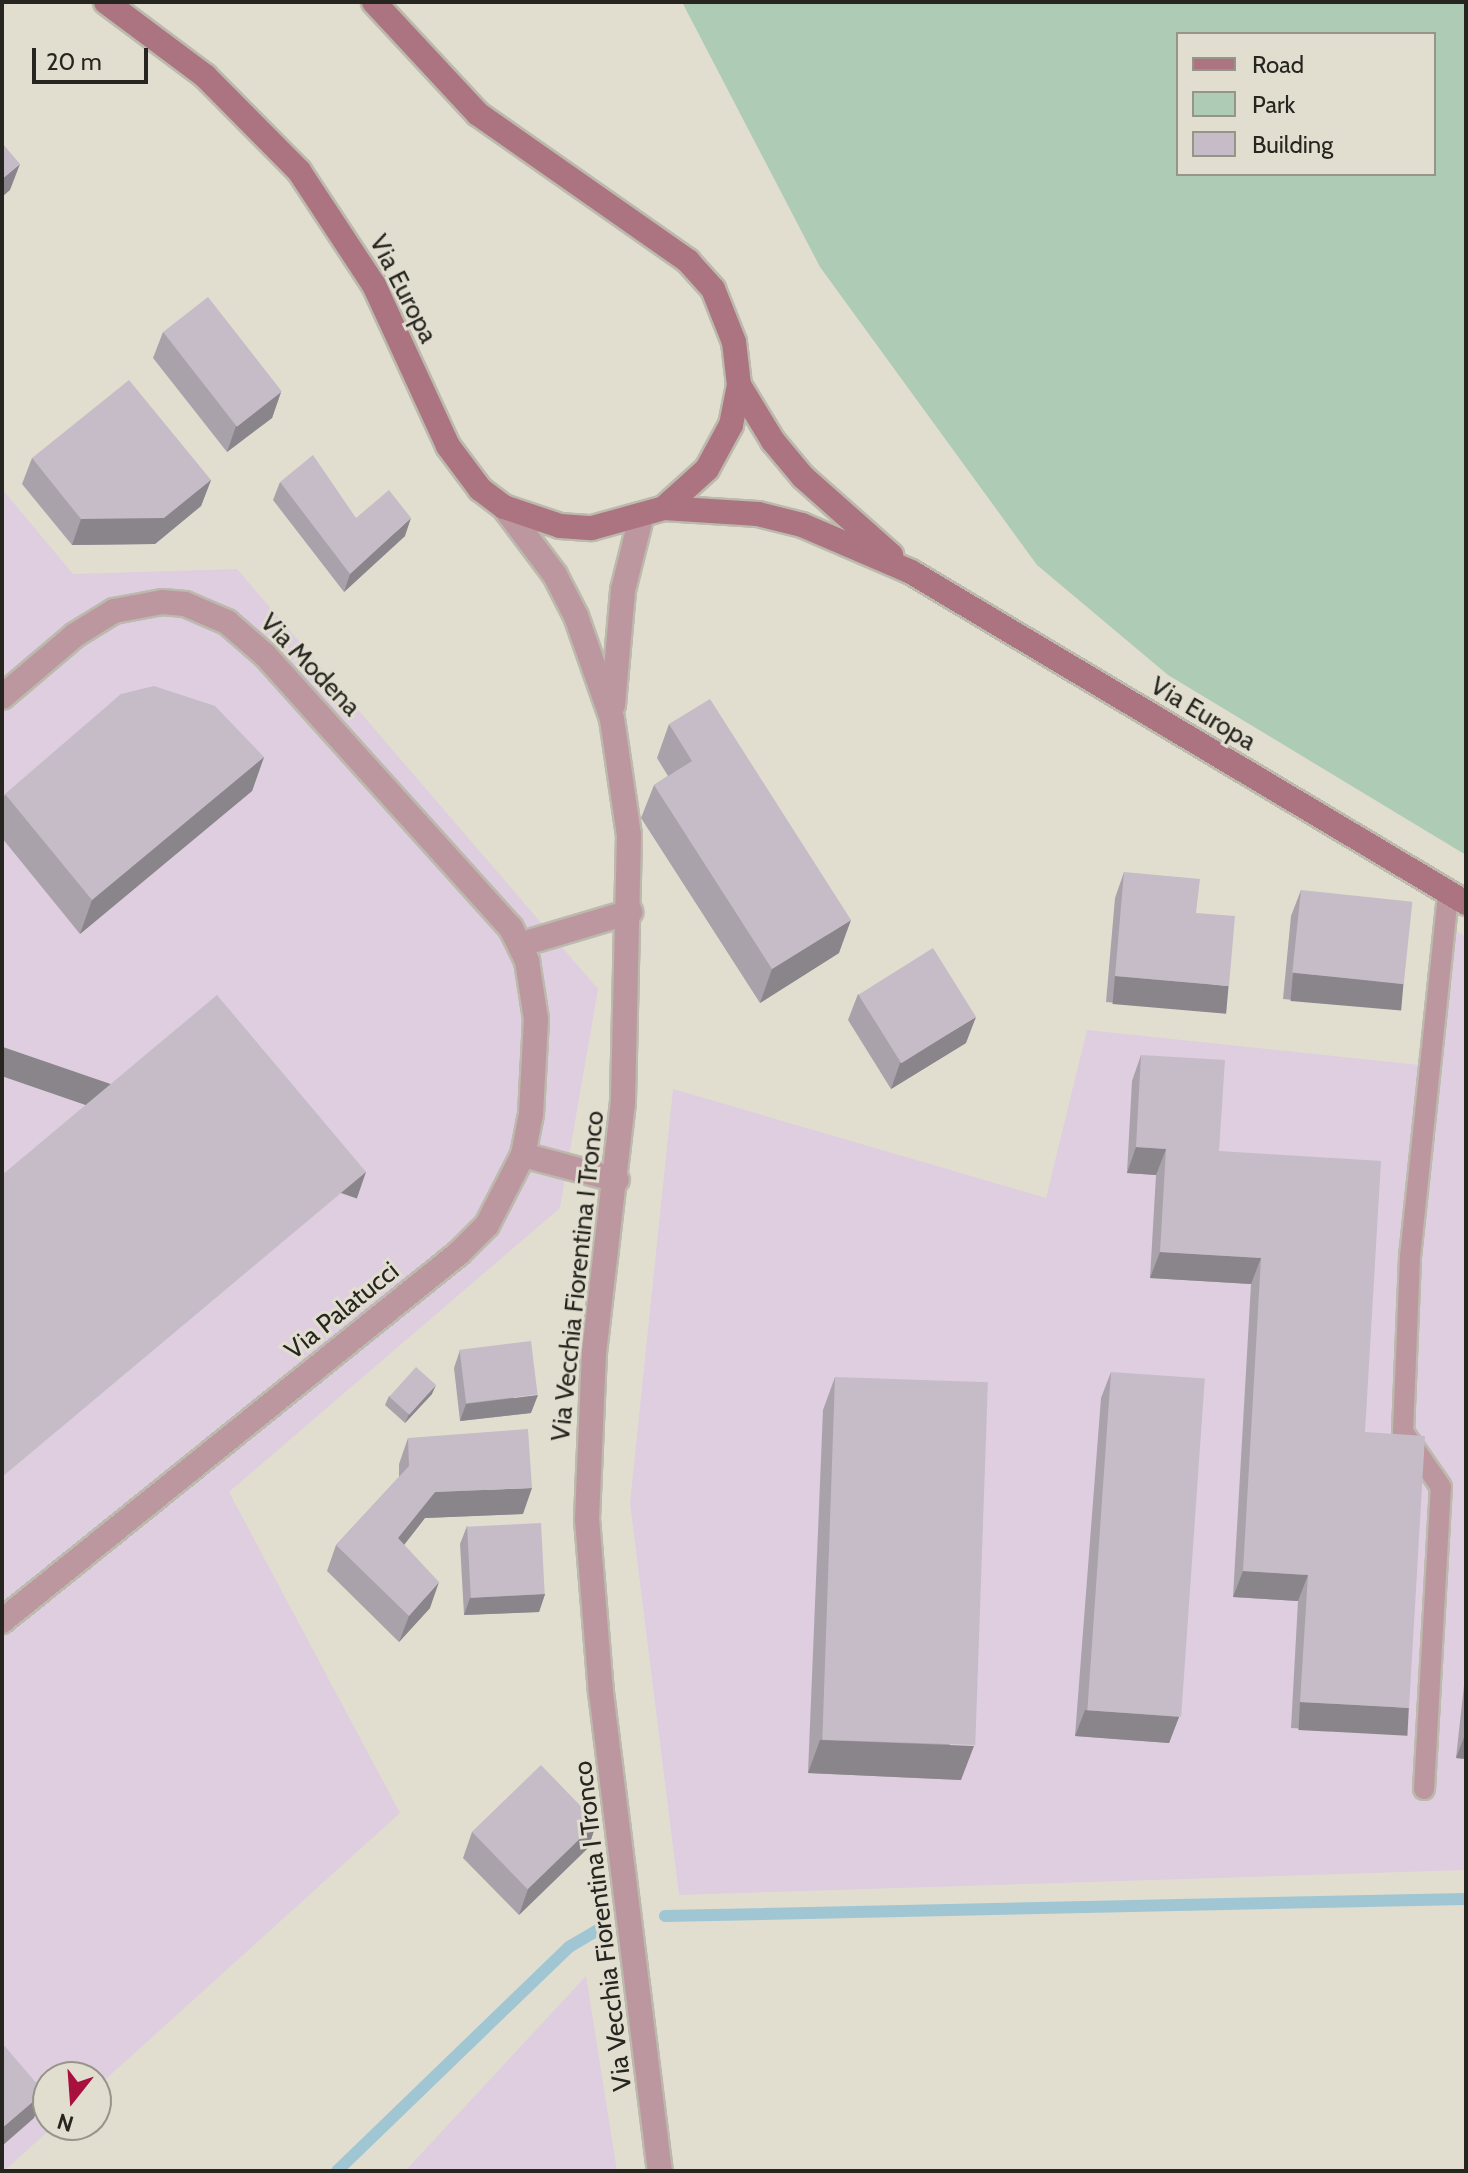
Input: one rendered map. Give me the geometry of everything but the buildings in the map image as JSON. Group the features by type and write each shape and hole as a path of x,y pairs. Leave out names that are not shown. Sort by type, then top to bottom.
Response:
{"main road":[{"name":"Via Europa","path":"106,2 205,76 299,171 374,285 456,459 504,507 560,526 592,528 641,518 664,508 707,469 731,425 739,385"},
{"name":"Via Europa","path":"374,2 478,114 688,261 713,289 726,314 739,385 773,441 803,477 911,572"},
{"name":"Via Europa","path":"664,508 758,514 802,525 911,572 1457,898"}],"street":[{"name":"Via Vecchia Fiorentina I Tronco","path":"504,507 555,575 576,616 612,719 629,835 630,912 617,1180 594,1352 587,1519 599,1676 660,2171"},
{"name":"Via Vecchia Fiorentina I Tronco","path":"612,719 623,590 641,518"},
{"name":"Via Modena","path":"2,697 75,635 114,611 162,602 206,611 265,655 475,883 522,944"},
{"path":"522,944 630,912"},
{"name":"Via Palatucci","path":"2,1621 459,1253 501,1204 523,1155 531,1114 536,1019 522,944"},
{"path":"523,1155 617,1180"}],"lane":[{"path":"1424,1789 1441,1487 1403,1432 1410,1257 1457,898"}],"shaded area":[{"path":"2,489 73,574 237,569 598,989 560,1208 229,1492 400,1813 112,2074 112,2061 32,2061 32,2141 37,2141 4,2171"},
{"path":"1436,919 1466,937 1466,1870 679,1895 630,1503 673,1089 1046,1198 1087,1030 1419,1065"},
{"path":"586,1976 617,2171 405,2171"}],"green space":[{"path":"682,2 1466,2 1466,855 1168,675 1037,565 820,267"}],"waterway":[{"path":"665,1916 1466,1899"},
{"path":"337,2171 569,1947 606,1925"}]}
